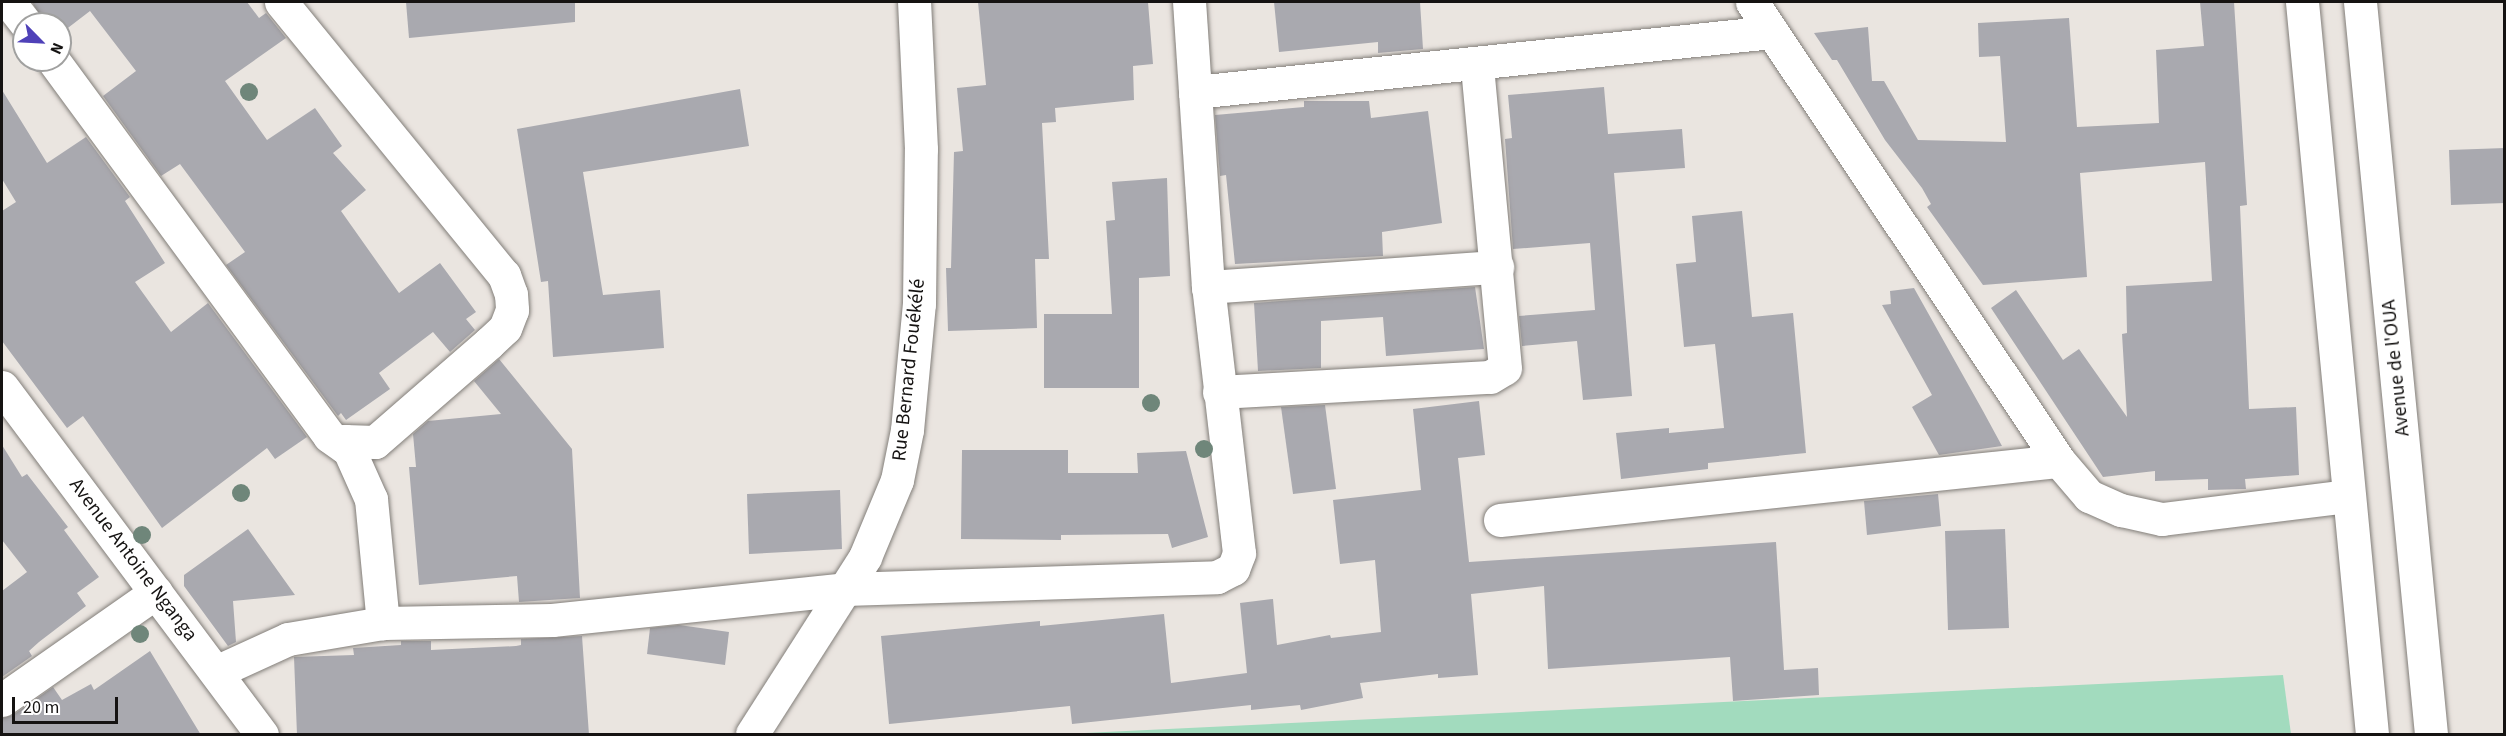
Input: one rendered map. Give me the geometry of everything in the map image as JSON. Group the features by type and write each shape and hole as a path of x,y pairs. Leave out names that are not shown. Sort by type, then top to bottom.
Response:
{"street":[{"path":"281,2 504,275 511,294 512,310 505,328 489,343 375,442 345,441"},
{"name":"Rue Bernard Fouékélé","path":"752,735 845,590 888,509 907,430 919,304 920,244 921,149 914,2"},
{"path":"218,671 288,639 383,623 552,620 845,590 1217,577 1233,569 1239,554 1208,287 1189,2"},
{"path":"1752,2 2059,461 2089,495 2121,510 2162,519 2348,496"},
{"path":"2302,2 2372,735"},
{"name":"Avenue de l'OUA","path":"2360,2 2431,735"},
{"path":"1195,93 1772,32"},
{"path":"1219,392 1490,377 1505,368 1477,64"},
{"path":"61,72 329,436 345,447 345,441"},
{"path":"1208,287 1497,267"},
{"name":"Avenue Antoine Nganga","path":"2,387 218,671 262,735"},
{"path":"345,441 371,499 383,623"},
{"path":"1500,520 2059,461"},
{"path":"2,700 156,592"}],"green space":[{"path":"2283,675 2291,734 1064,734"}],"building":[{"path":"32,2 247,2 259,18 266,13 286,38 225,81 267,140 315,108 342,146 333,153 366,190 341,211 399,293 440,263 476,312 466,319 475,330 450,352 433,332 379,373 390,389 346,420 341,413 338,416 226,265 245,252 180,164 161,176 103,96 136,71 90,11 72,25 72,12 37,12"},
{"path":"406,2 575,2 575,22 409,38"},
{"path":"978,2 1148,2 1153,64 1133,66 1134,100 1055,108 1056,122 1042,123 1049,259 1035,259 1037,328 948,331 946,268 951,268 954,152 963,151 957,88 986,85"},
{"path":"1274,2 1420,2 1423,49 1378,53 1378,42 1279,52"},
{"path":"2200,2 2234,2 2247,205 2240,206 2249,409 2296,407 2299,475 2245,479 2246,489 2208,490 2208,479 2155,481 2155,471 2103,477 1991,308 2016,290 2063,360 2079,349 2127,417 2122,334 2127,333 2126,286 2212,281 2205,162 2080,173 2087,277 1983,285 1927,207 1931,204 1922,188 1885,140 1837,60 1832,60 1814,33 1868,27 1872,81 1884,81 1918,140 2006,142 2000,56 1979,57 1978,23 2069,18 2077,127 2159,123 2156,50 2204,46"},
{"path":"1604,87 1608,134 1682,129 1685,168 1614,173 1632,396 1583,400 1577,341 1522,346 1519,316 1595,310 1590,243 1513,249 1505,139 1512,138 1508,95"},
{"path":"740,89 749,146 583,172 603,295 660,290 664,348 553,357 548,281 541,282 517,129"},
{"path":"2,90 47,163 86,137 130,197 125,201 165,263 135,282 171,332 208,303 307,437 275,459 267,448 162,528 83,416 67,428 2,341 2,211 16,202 2,179"},
{"path":"1304,101 1369,101 1371,118 1428,111 1442,223 1382,232 1383,256 1235,264 1226,175 1220,176 1215,115 1304,107"},
{"path":"2505,148 2505,203 2451,205 2449,150"},
{"path":"1167,178 1170,276 1139,278 1139,388 1044,388 1044,314 1112,314 1106,221 1115,220 1112,182"},
{"path":"1742,211 1752,317 1793,313 1806,453 1708,463 1708,469 1621,479 1616,433 1669,428 1669,433 1724,428 1715,344 1684,347 1676,264 1696,262 1692,216"},
{"path":"1475,287 1484,349 1386,356 1383,317 1321,321 1321,368 1258,371 1254,303"},
{"path":"1914,288 2002,446 1939,455 1912,407 1932,395 1882,305 1891,304 1890,291"},
{"path":"499,359 572,449 580,598 519,602 517,576 419,585 409,467 416,467 413,434 428,421 501,414 474,381"},
{"path":"1479,401 1485,455 1458,458 1469,562 1776,542 1784,670 1818,668 1819,695 1733,701 1730,657 1548,669 1544,586 1471,594 1478,675 1438,678 1438,674 1360,683 1363,698 1301,710 1300,705 1251,710 1251,705 1072,724 1070,706 889,724 881,636 1040,621 1040,626 1164,614 1171,683 1247,673 1240,603 1273,599 1277,645 1330,635 1331,638 1381,632 1375,560 1340,564 1333,500 1421,490 1413,409"},
{"path":"1325,405 1336,489 1293,494 1281,407"},
{"path":"2,445 22,477 27,474 68,527 64,530 99,577 77,593 86,606 29,651 32,656 2,677 2,591 27,572 2,540"},
{"path":"962,450 1068,450 1068,473 1138,473 1137,453 1186,451 1208,537 1172,548 1168,534 1061,535 1061,540 961,539"},
{"path":"840,490 842,549 749,554 747,494"},
{"path":"1938,494 1941,526 1867,535 1864,501"},
{"path":"248,529 295,595 233,601 236,642 228,646 184,586 184,575"},
{"path":"2005,529 2009,628 1948,630 1945,531"},
{"path":"679,625 729,632 725,665 647,654 650,628"},
{"path":"582,636 589,735 297,735 294,657 354,655 353,648 401,645 401,641 431,641 431,650 516,646 521,645 521,639"},
{"path":"150,651 201,735 2,735 2,718 13,715 53,687 62,700 91,684 94,690"}]}
